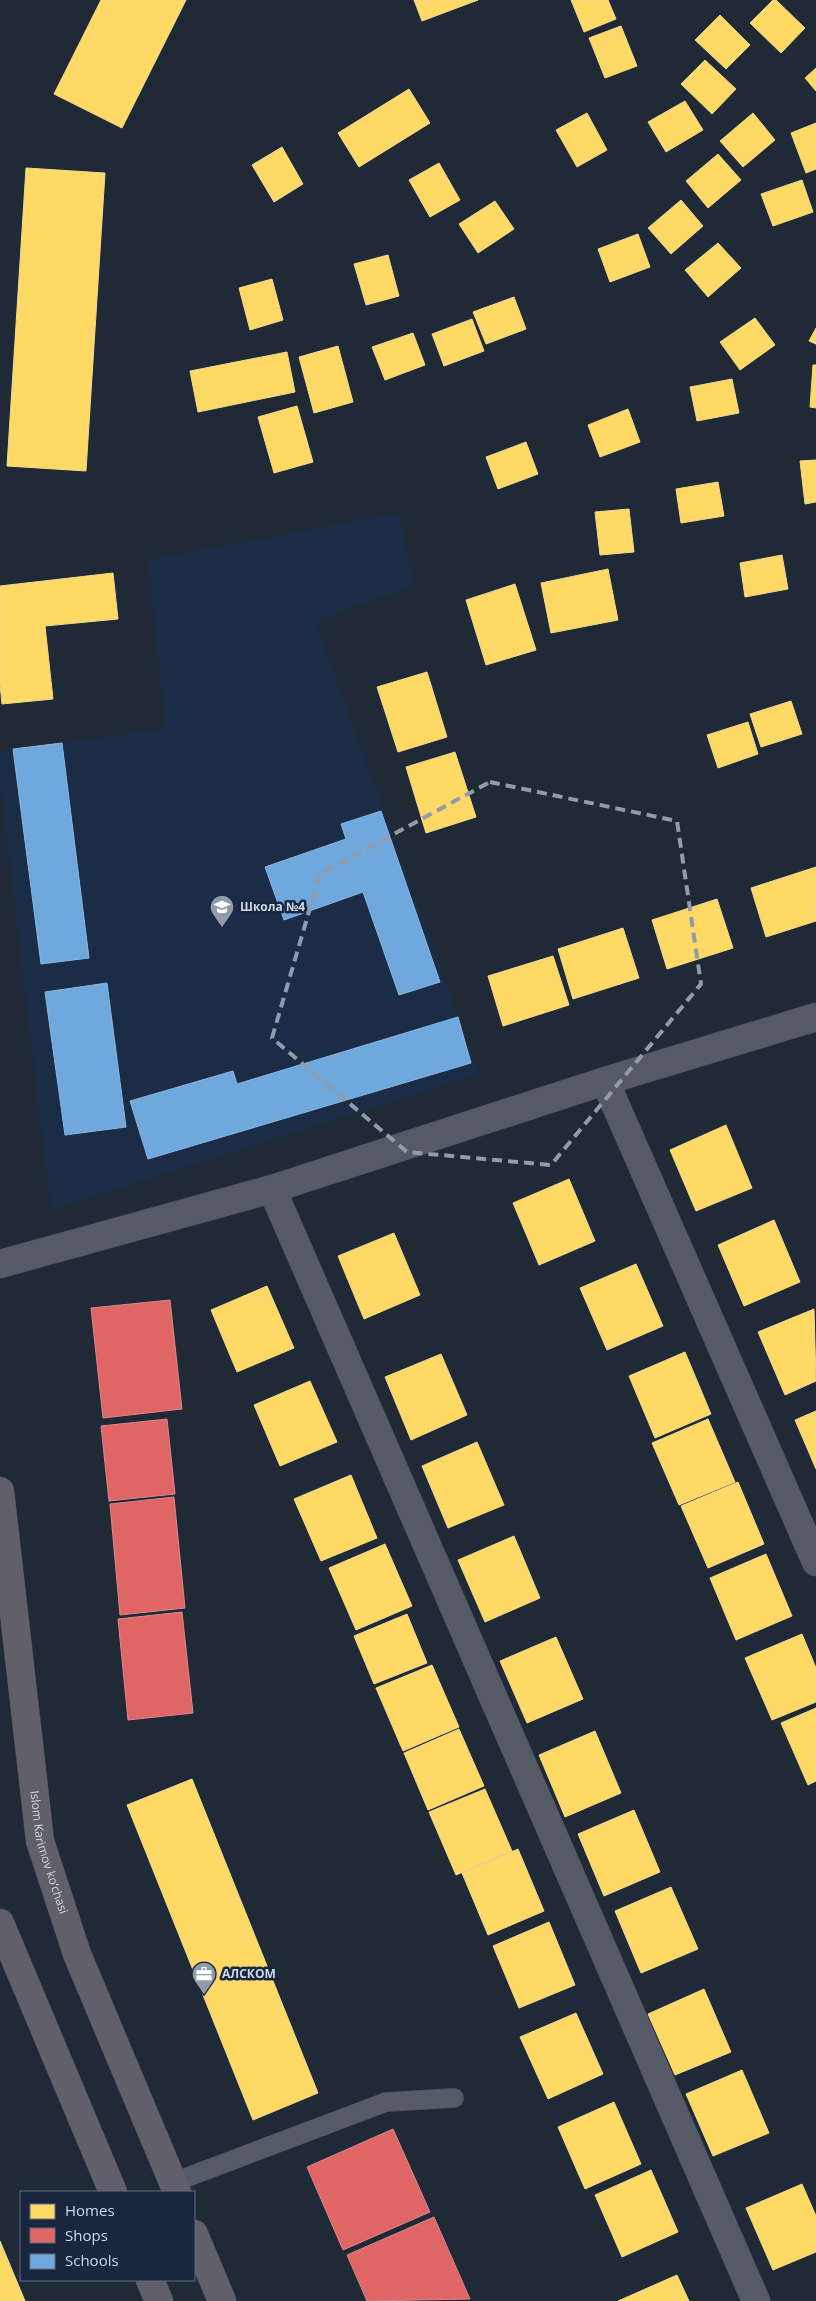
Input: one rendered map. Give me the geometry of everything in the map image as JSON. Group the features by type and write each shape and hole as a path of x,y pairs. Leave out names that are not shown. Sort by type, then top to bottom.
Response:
{"main road":[{"name":"Islom Karimov ko‘chasi","path":"0,1492 40,1842 77,1954 174,2187"},
{"path":"0,1923 113,2191"},
{"path":"195,2236 222,2301"},
{"path":"150,2281 159,2301"}],"street":[{"path":"0,1264 272,1189 605,1081 816,1017"},
{"path":"605,1081 816,1562"},
{"path":"272,1189 756,2301"}],"lane":[{"path":"174,2187 386,2102 454,2098"}],"highlighted area":[{"path":"490,782 677,821 701,984 551,1165 407,1152 272,1038 320,874"}],"shaded area":[{"name":"Школа №4","path":"399,513 413,586 315,621 479,1074 51,1210 0,783 0,752 165,728 148,560"}],"building: Homes":[{"path":"101,0 186,0 122,128 54,94"},
{"path":"414,0 478,0 422,21"},
{"path":"571,0 608,0 616,19 584,32"},
{"path":"773,0 776,0 805,28 781,53 750,23"},
{"path":"720,15 750,45 726,69 695,40"},
{"path":"621,26 637,66 605,78 589,38"},
{"path":"705,60 736,89 712,114 681,84"},
{"path":"816,68 816,91 805,78"},
{"path":"409,89 430,123 359,167 338,133"},
{"path":"685,101 703,130 666,152 648,122"},
{"path":"587,113 607,150 577,167 556,130"},
{"path":"753,113 775,140 743,167 720,141"},
{"path":"816,123 816,169 806,173 791,133"},
{"path":"282,147 303,184 274,202 252,165"},
{"path":"718,154 741,180 708,208 686,181"},
{"path":"439,163 460,200 430,217 409,180"},
{"path":"26,168 105,173 86,471 7,466"},
{"path":"802,180 813,212 773,226 761,194"},
{"path":"681,200 703,226 671,254 648,228"},
{"path":"495,201 514,229 478,253 459,224"},
{"path":"638,234 650,267 610,282 598,249"},
{"path":"718,243 741,268 708,297 685,270"},
{"path":"388,255 399,296 366,305 354,264"},
{"path":"272,279 283,320 250,330 239,288"},
{"path":"514,297 526,329 486,344 473,312"},
{"path":"755,318 775,345 740,370 720,342"},
{"path":"472,319 484,351 444,366 432,334"},
{"path":"816,328 816,344 809,341"},
{"path":"413,333 425,365 385,380 372,347"},
{"path":"338,346 353,402 314,413 299,357"},
{"path":"287,352 295,392 198,412 190,371"},
{"path":"813,365 816,365 816,408 810,407"},
{"path":"732,379 739,413 697,421 690,387"},
{"path":"297,406 313,462 274,473 258,417"},
{"path":"628,409 640,442 600,457 588,425"},
{"path":"526,442 538,474 498,489 486,457"},
{"path":"816,460 816,502 805,504 800,461"},
{"path":"718,482 724,516 681,523 676,489"},
{"path":"629,509 634,552 600,555 595,512"},
{"path":"782,555 788,589 745,597 740,563"},
{"path":"608,569 618,620 551,633 541,583"},
{"path":"113,573 118,619 45,626 53,699 2,704 0,684 0,586"},
{"path":"515,584 536,650 486,665 466,600"},
{"path":"427,672 447,737 398,752 377,687"},
{"path":"791,701 802,734 761,747 750,714"},
{"path":"748,722 758,754 718,768 707,735"},
{"path":"455,752 476,817 426,833 406,767"},
{"path":"816,867 816,921 766,937 751,888"},
{"path":"717,899 733,948 667,969 652,920"},
{"path":"623,928 639,978 573,999 558,949"},
{"path":"553,956 569,1005 503,1026 488,976"},
{"path":"726,1125 752,1188 696,1211 670,1150"},
{"path":"569,1179 595,1241 539,1265 513,1203"},
{"path":"774,1220 800,1282 744,1306 718,1245"},
{"path":"394,1233 420,1295 364,1319 338,1256"},
{"path":"636,1264 663,1326 607,1350 580,1288"},
{"path":"267,1286 294,1348 237,1372 211,1310"},
{"path":"814,1309 816,1381 785,1395 758,1332"},
{"path":"685,1352 711,1414 655,1438 629,1376"},
{"path":"441,1354 467,1415 411,1440 385,1377"},
{"path":"310,1381 337,1442 280,1466 254,1405"},
{"path":"816,1411 816,1469 795,1420"},
{"path":"708,1419 735,1482 679,1505 652,1443"},
{"path":"477,1442 504,1505 448,1528 422,1466"},
{"path":"351,1475 377,1538 321,1561 294,1499"},
{"path":"738,1482 764,1544 708,1568 681,1506"},
{"path":"514,1536 540,1598 485,1622 458,1560"},
{"path":"385,1544 412,1606 356,1630 329,1568"},
{"path":"766,1554 792,1616 736,1640 710,1578"},
{"path":"407,1614 427,1663 374,1684 354,1636"},
{"path":"802,1634 816,1668 816,1702 772,1720 745,1658"},
{"path":"556,1637 583,1699 527,1723 500,1661"},
{"path":"432,1665 459,1727 403,1751 376,1688"},
{"path":"816,1708 816,1781 808,1785 781,1723"},
{"path":"459,1729 484,1786 428,1810 404,1753"},
{"path":"595,1731 621,1793 565,1817 539,1755"},
{"path":"192,1779 318,2093 253,2120 127,1805"},
{"path":"485,1789 512,1851 456,1875 429,1812"},
{"path":"634,1810 660,1872 604,1896 578,1834"},
{"path":"518,1849 544,1911 488,1935 462,1873"},
{"path":"671,1887 698,1949 641,1973 615,1911"},
{"path":"549,1922 575,1985 519,2008 493,1946"},
{"path":"704,1989 731,2052 675,2075 648,2014"},
{"path":"576,2013 603,2074 548,2099 520,2037"},
{"path":"742,2070 769,2133 713,2156 686,2094"},
{"path":"614,2102 641,2164 585,2189 558,2127"},
{"path":"651,2170 678,2232 622,2257 595,2195"},
{"path":"802,2184 816,2216 816,2252 773,2270 746,2208"},
{"path":"0,2241 25,2301 0,2301"},
{"path":"677,2275 689,2301 618,2301"}],"building: Shops":[{"path":"170,1300 182,1409 103,1418 91,1308"},
{"path":"167,1419 175,1494 109,1501 101,1426"},
{"path":"174,1497 185,1608 120,1615 110,1504"},
{"path":"182,1612 193,1713 128,1720 118,1619"},
{"path":"393,2129 430,2212 343,2250 307,2167"},
{"path":"434,2217 470,2299 367,2301 347,2255"}],"building: Schools":[{"path":"62,743 89,958 41,964 13,749"},
{"path":"381,811 440,982 399,995 363,892 284,920 265,867 346,839 341,824"},
{"path":"107,983 126,1127 65,1135 45,992"},
{"path":"458,1017 471,1063 148,1159 130,1101 233,1071 237,1084"}],"place":[{"name":"Школа №4","path":"222,928"},
{"name":"АЛСКОМ","path":"204,1995"}]}
